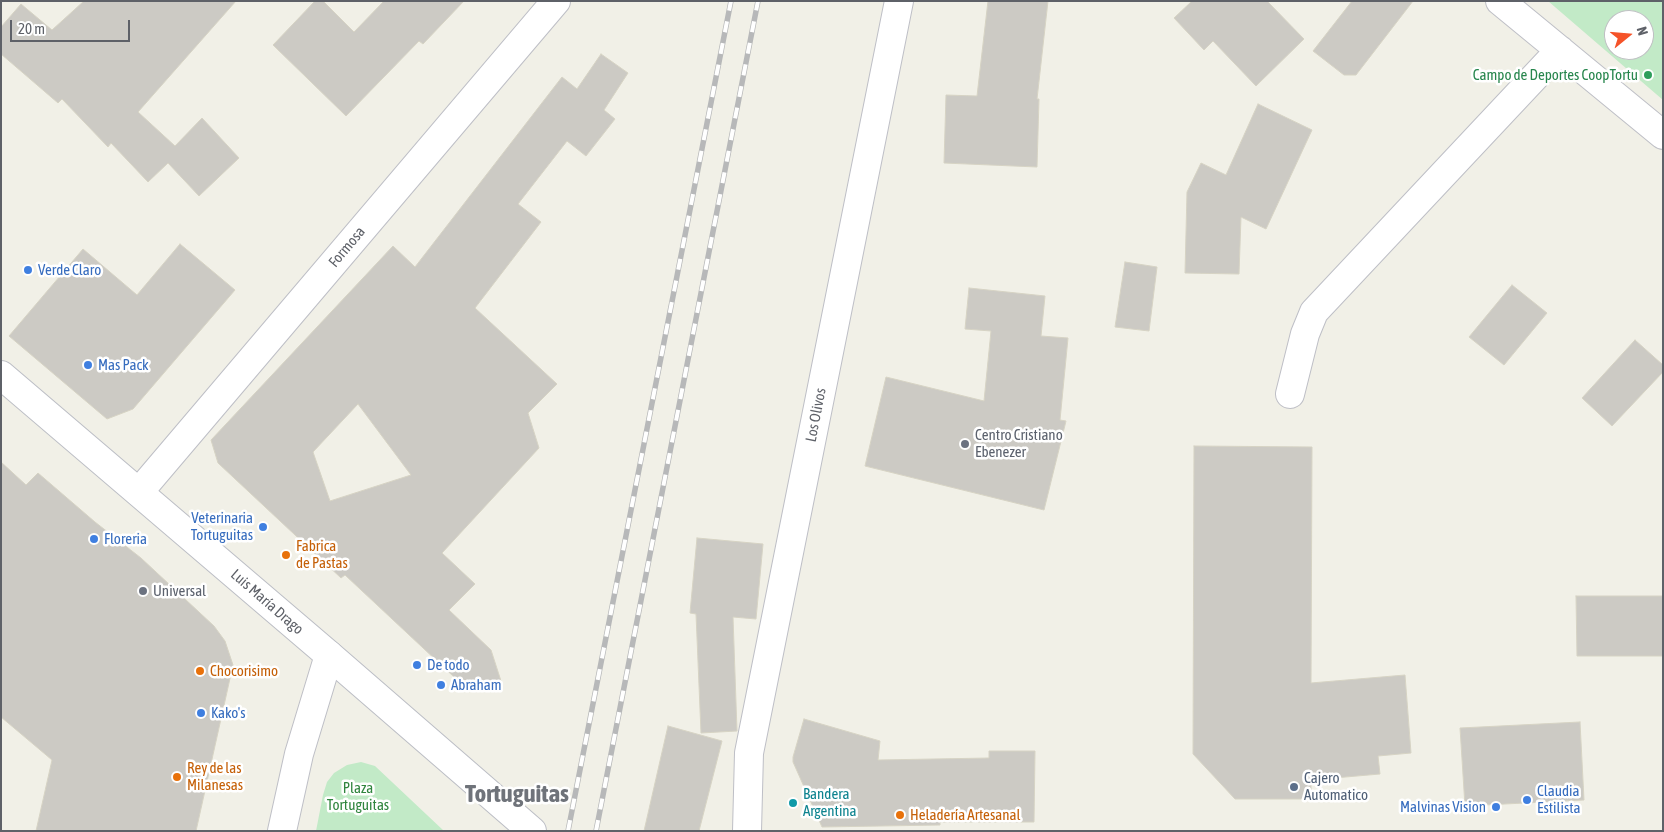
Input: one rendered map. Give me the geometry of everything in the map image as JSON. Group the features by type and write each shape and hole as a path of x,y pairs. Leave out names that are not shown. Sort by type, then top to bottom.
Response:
{"street":[{"name":"Formosa","path":"139,492 556,1"},
{"name":"Los Olivos","path":"747,831 749,753 899,1"},
{"path":"1500,1 1663,135"},
{"path":"1290,394 1305,334 1314,312 1560,50"},
{"name":"Luis María Drago","path":"1,375 532,831"},
{"path":"282,831 299,754 329,655"}],"green space":[{"name":"Campo de Deportes CoopTortu","path":"1548,1 1663,1 1663,100 1617,60 1654,60 1654,10 1604,10 1604,49"},
{"name":"Plaza Tortuguitas","path":"361,762 375,766 444,831 316,831 327,782 334,773 347,765"}],"building":[{"path":"84,1 236,1 138,112 175,146 202,118 239,158 199,196 168,163 148,182 111,143 108,147 62,99 58,103 1,54 1,27 21,4 52,30"},
{"path":"315,1 323,1 354,32 384,1 464,1 423,44 419,41 346,116 273,45"},
{"path":"988,1 1048,1 1037,99 1039,99 1037,167 944,163 946,95 977,96"},
{"path":"1192,1 1267,1 1304,39 1256,86 1213,41 1204,50 1174,18"},
{"path":"1352,1 1413,1 1356,75 1344,75 1313,51"},
{"path":"601,54 628,73 604,110 615,119 586,156 567,141 518,204 541,222 475,308 557,384 528,413 539,448 442,553 475,584 449,610 491,650 501,681 469,691 345,575 341,578 218,463 211,440 393,246 415,267 562,77 577,89","holes":["358,404 411,475 330,501 313,452"]},
{"path":"1258,104 1312,130 1266,229 1241,217 1239,274 1185,273 1187,192 1201,163 1226,175"},
{"path":"180,244 235,290 133,409 107,419 9,336 83,249 137,295"},
{"path":"1125,262 1157,267 1149,331 1115,327"},
{"path":"1512,285 1547,313 1504,365 1469,337"},
{"name":"Centro Cristiano Ebenezer","path":"969,288 1045,296 1041,336 1068,338 1060,420 1066,421 1044,510 865,466 886,377 984,401 991,331 965,329"},
{"path":"1635,340 1663,365 1663,372 1612,426 1582,398"},
{"path":"1194,446 1312,447 1311,683 1405,675 1411,753 1378,756 1380,774 1311,780 1311,799 1235,799 1193,754"},
{"path":"1,462 26,485 38,473 95,522 141,558 214,626 225,641 233,665 196,831 36,831 52,760 1,717"},
{"path":"697,538 763,544 756,619 733,617 737,731 701,733 696,614 690,613"},
{"path":"1576,596 1663,596 1663,656 1577,656"},
{"path":"804,719 880,741 878,760 989,758 989,751 1035,751 1034,822 940,822 940,825 822,827 793,762"},
{"path":"1580,722 1584,800 1465,806 1460,728"},
{"path":"668,726 722,741 699,831 644,831"}],"railway":[{"path":"568,831 731,1"},
{"path":"596,831 758,1"}],"place":[{"name":"Campo de Deportes CoopTortu","path":"1648,75"},
{"name":"Verde Claro","path":"28,270"},
{"name":"Mas Pack","path":"88,365"},
{"name":"Centro Cristiano Ebenezer","path":"965,444"},
{"name":"Veterinaria Tortuguitas","path":"263,527"},
{"name":"Floreria","path":"94,539"},
{"name":"Fabrica de Pastas","path":"286,555"},
{"name":"Universal","path":"143,591"},
{"name":"De todo","path":"417,665"},
{"name":"Chocorisimo","path":"200,671"},
{"name":"Abraham","path":"441,685"},
{"name":"Kako's","path":"201,713"},
{"name":"Rey de las Milanesas","path":"177,777"},
{"name":"Cajero Automatico","path":"1294,787"},
{"name":"Claudia Estilista","path":"1527,800"},
{"name":"Bandera Argentina","path":"793,803"},
{"name":"Malvinas Vision","path":"1496,807"},
{"name":"Heladería Artesanal","path":"900,815"}],"district":[{"name":"Tortuguitas","path":"517,794"}]}
